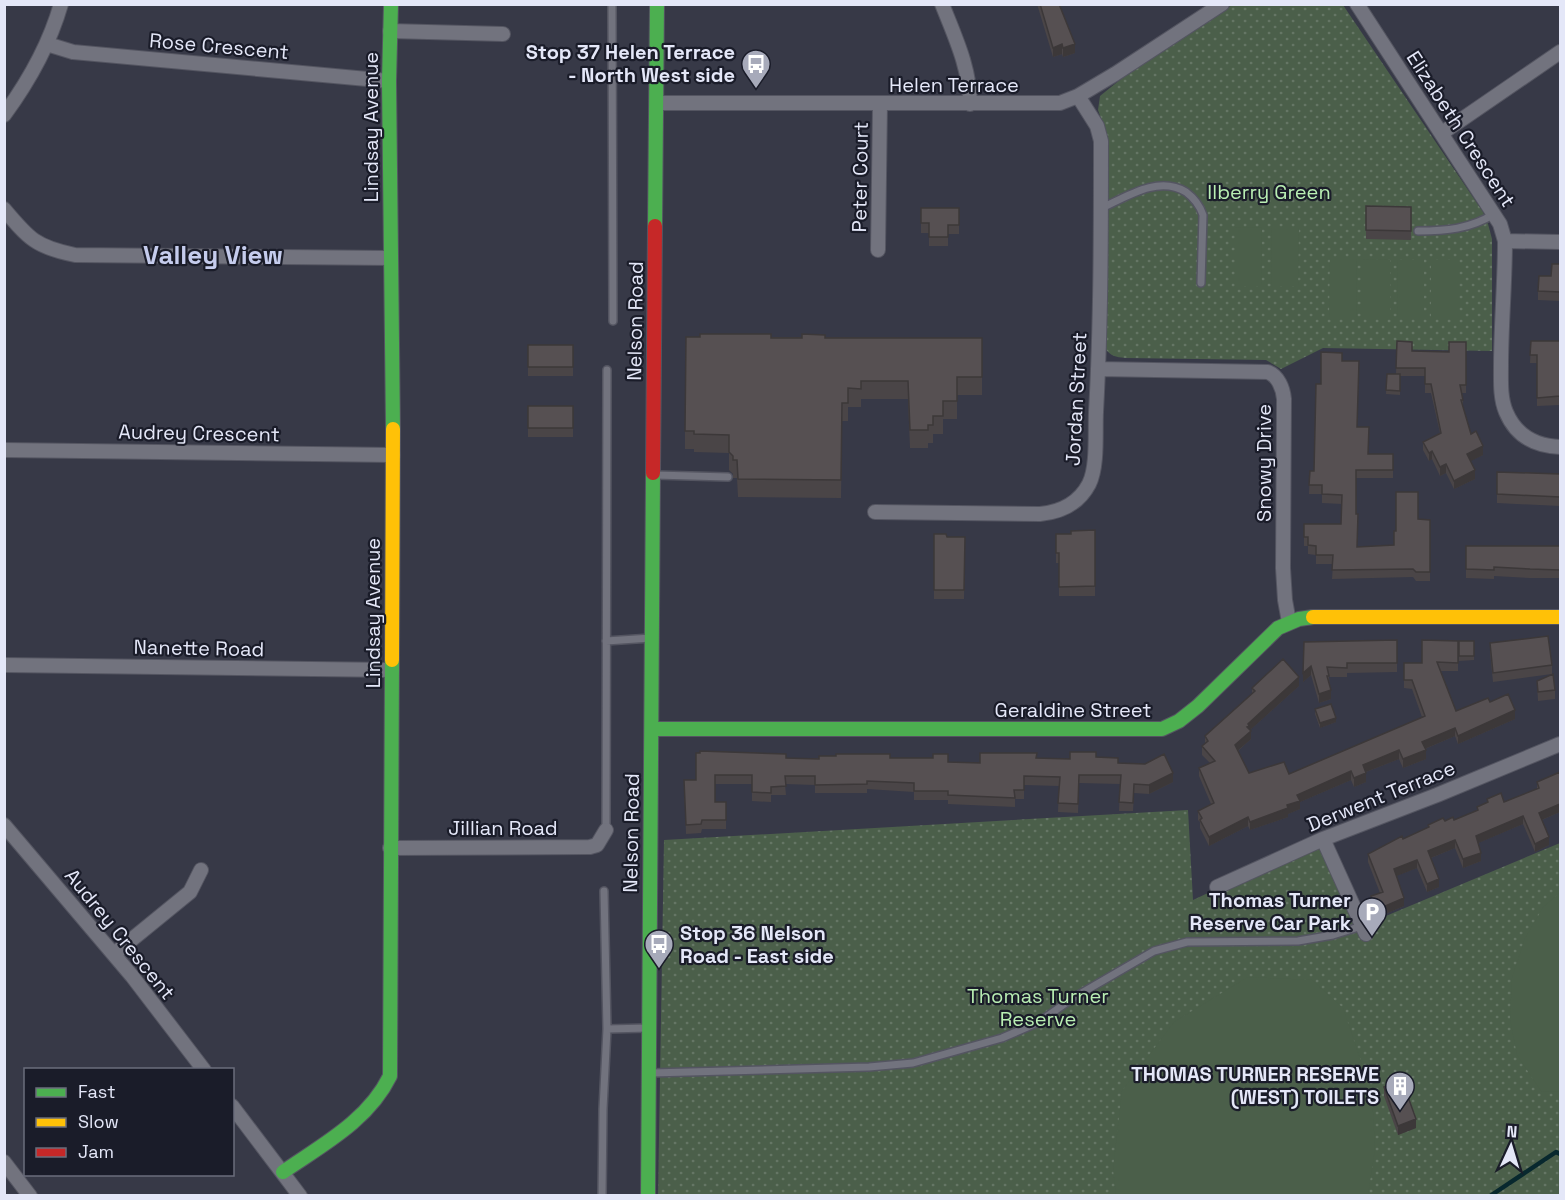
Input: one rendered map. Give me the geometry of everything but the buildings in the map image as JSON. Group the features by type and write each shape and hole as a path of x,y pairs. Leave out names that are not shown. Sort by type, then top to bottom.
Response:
{"street":[{"path":"4,116 21,93 47,44 61,4"},
{"name":"Lindsay Avenue","path":"283,1172 365,1113 386,1086 390,1076 393,454 389,81 391,4"},
{"name":"Nelson Road","path":"648,1196 657,4"},
{"path":"942,4 969,77 970,104"},
{"name":"Helen Terrace","path":"657,103 1052,104 1068,101 1078,96 1222,4"},
{"name":"Elizabeth Crescent","path":"1358,4 1502,229 1505,242 1501,384 1504,408 1513,424 1539,445 1560,447"},
{"path":"390,31 503,34"},
{"name":"Rose Crescent","path":"47,44 74,52 389,81"},
{"path":"1442,133 1560,52"},
{"name":"Jordan Street","path":"875,512 1033,515 1055,512 1068,506 1084,492 1092,473 1098,369 1100,135 1097,126 1078,96"},
{"name":"Peter Court","path":"878,250 880,104"},
{"path":"4,209 41,246 75,255 391,258"},
{"path":"1505,242 1560,242"},
{"name":"Snowy Drive","path":"1098,369 1272,373 1282,388 1284,399 1283,568 1289,622"},
{"name":"Audrey Crescent","path":"4,450 393,454"},
{"name":"Geraldine Street","path":"652,729 1162,729 1186,717 1273,632 1289,622 1323,616 1560,617"},
{"name":"Nanette Road","path":"4,665 392,670"},
{"name":"Derwent Terrace","path":"1217,887 1323,839 1560,744"},
{"name":"Audrey Crescent","path":"4,825 114,954 202,1068"},
{"name":"Jillian Road","path":"390,848 590,847 597,845 606,830"},
{"path":"1323,839 1364,930"},
{"path":"114,954 190,892 201,870"},
{"path":"234,1109 300,1196"},
{"path":"4,1162 30,1196"}],"lane":[{"name":"Nelson Road","path":"612,4 613,321"},
{"path":"1100,209 1136,192 1163,185 1177,188 1191,196 1203,215 1201,283"},
{"path":"1418,231 1447,231 1461,228 1480,222 1494,214"},
{"name":"Nelson Road","path":"606,830 607,370"},
{"path":"653,475 728,477"},
{"path":"606,641 651,638"},
{"name":"Nelson Road","path":"602,1196 607,1029 604,891"},
{"path":"648,1073 869,1067 913,1063 1002,1038 1039,1022 1073,998 1154,951 1187,942 1298,941 1364,930"},
{"path":"607,1029 648,1028"}],"green space":[{"name":"Ilberry Green","path":"1232,5 1343,5 1483,212 1492,239 1492,351 1323,348 1281,369 1266,360 1125,358 1114,356 1107,351 1105,348 1104,127 1098,110 1100,96 1126,75"},
{"path":"1235,227 1262,228 1261,286 1235,286"},
{"path":"1272,228 1299,228 1298,286 1271,286"},
{"path":"1330,259 1357,259 1356,317 1329,317"},
{"path":"1363,259 1390,260 1390,317 1363,317"},
{"path":"1398,260 1424,260 1424,317 1397,317"},
{"path":"1431,260 1458,260 1458,318 1431,318"},
{"name":"Thomas Turner Reserve","path":"1188,810 1193,900 1323,839 1362,926 1560,843 1560,1195 658,1196 664,840"},
{"path":"1560,893 1560,1092 1541,1091 1517,1055 1510,1019 1512,978 1525,938 1544,906"},
{"path":"1248,977 1312,980 1343,1008 1372,1094 1375,1149 1368,1195 1116,1195 1113,1169 1122,1091 1174,1022"}],"waterway":[{"path":"1490,1196 1556,1152 1560,1154"}],"traffic: fast":[{"path":"391,4 389,81 393,429"},
{"path":"655,226 657,4"},
{"path":"648,1196 653,473"},
{"path":"652,729 1162,729 1179,721 1198,706 1278,628 1299,619 1313,617"},
{"path":"283,1172 328,1142 357,1119 381,1092 390,1076 392,660"}],"traffic: slow":[{"path":"392,660 393,429"},
{"path":"1313,617 1560,617"}],"traffic: jam":[{"path":"653,473 655,226"}],"place":[{"name":"Stop 37 Helen Terrace - North West side","path":"756,90"},
{"name":"Thomas Turner Reserve Car Park","path":"1372,938"},
{"name":"Stop 36 Nelson Road - East side","path":"659,970"},
{"name":"THOMAS TURNER RESERVE (WEST) TOILETS","path":"1400,1112"}],"district":[{"name":"Valley View","path":"213,255"}]}
